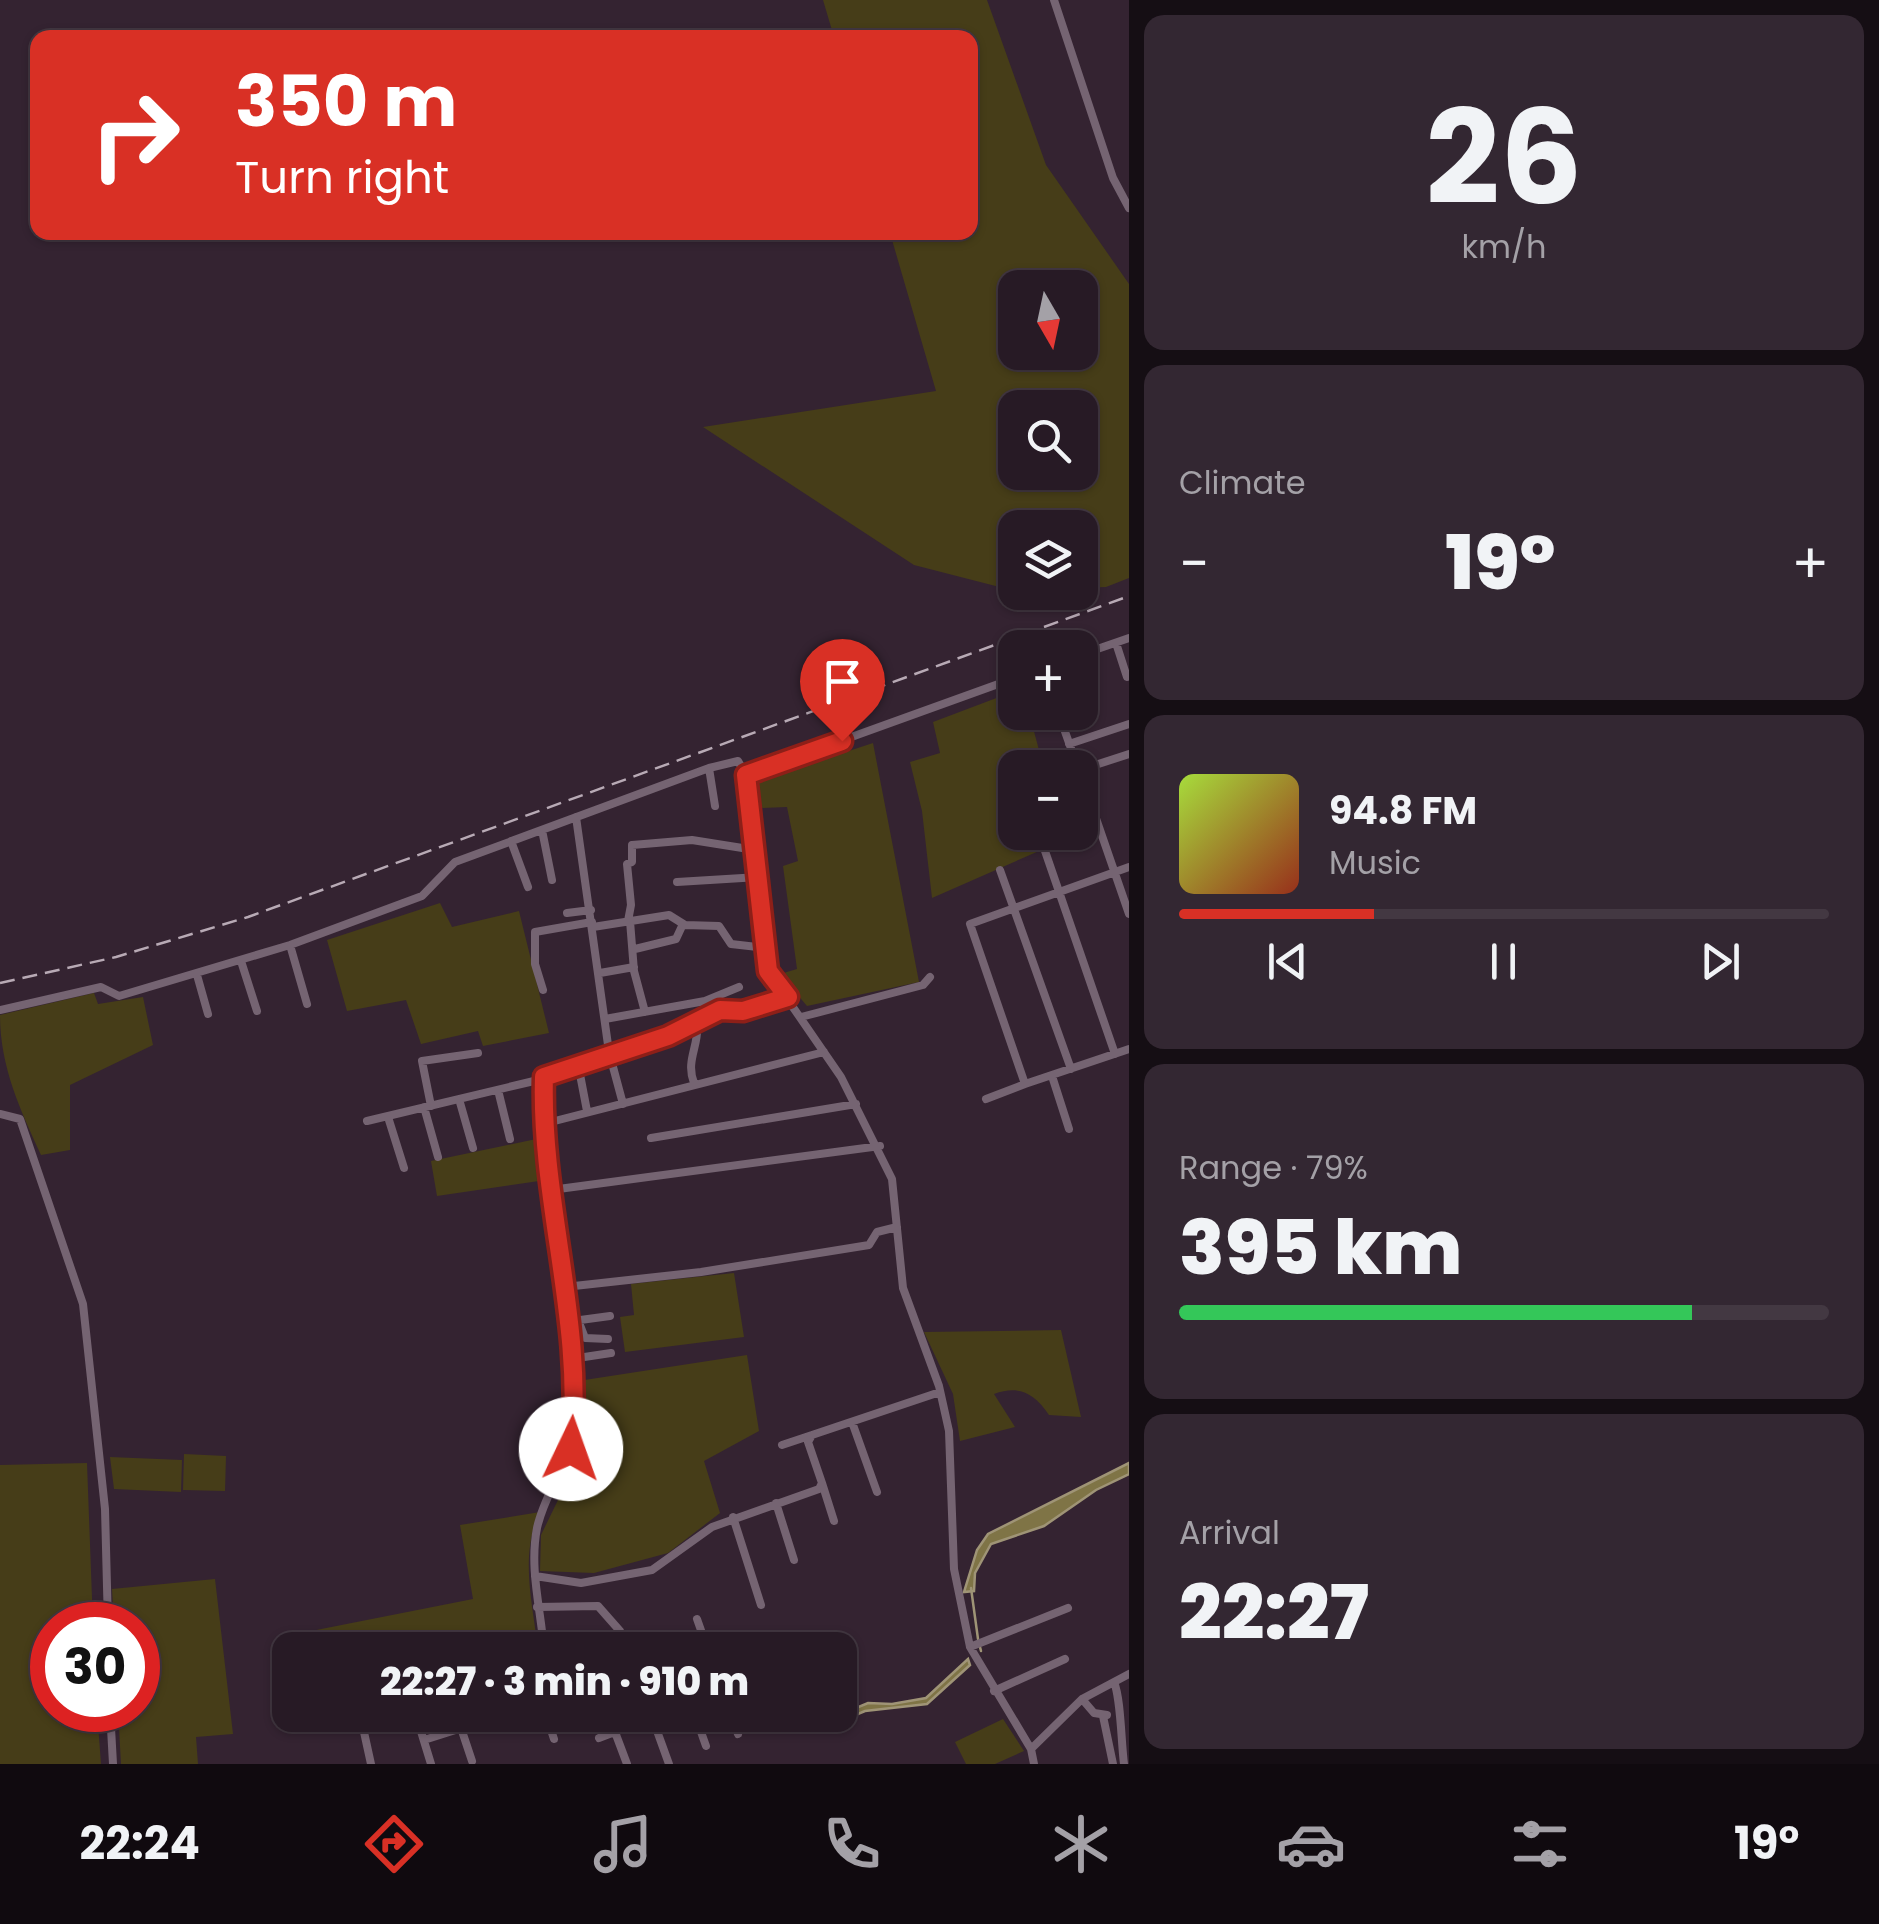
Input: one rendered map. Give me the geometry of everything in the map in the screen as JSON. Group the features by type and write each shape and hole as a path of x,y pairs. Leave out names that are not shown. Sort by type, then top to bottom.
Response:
{"street":[{"path":"1054,0 1113,178 1129,208"},
{"path":"1098,649 1129,638"},
{"path":"1116,643 1127,678"},
{"path":"746,775 998,684"},
{"path":"1070,744 1129,724"},
{"path":"1065,730 1072,750"},
{"path":"1098,764 1129,754"},
{"path":"0,1010 100,987 118,996 290,946 422,896 455,862 709,768 738,762 746,775 768,971 856,1104 880,1146 892,1179 904,1288 940,1392 949,1431 954,1569 970,1648 1031,1749 1034,1764"},
{"path":"709,768 716,806"},
{"path":"576,817 609,1052 623,1104"},
{"path":"1098,825 1129,914"},
{"path":"542,830 552,880"},
{"path":"644,1012 634,966 635,920 626,864 632,862 632,845 692,840 755,850"},
{"path":"511,841 528,887"},
{"path":"1045,851 1115,1054"},
{"path":"1026,1084 970,924 1129,867"},
{"path":"1000,870 1071,1070"},
{"path":"677,882 759,877"},
{"path":"635,920 638,909"},
{"path":"568,913 591,910"},
{"path":"543,990 535,964 535,932 669,915 683,924 719,926 730,944 766,948"},
{"path":"635,920 645,932"},
{"path":"635,949 676,939 683,924"},
{"path":"290,946 307,1004"},
{"path":"241,961 257,1011"},
{"path":"600,973 634,966"},
{"path":"197,975 208,1014"},
{"path":"802,1017 923,985 930,977"},
{"path":"606,1019 705,1001 739,987"},
{"path":"367,1121 544,1077 609,1052 668,1036 710,1015 788,997"},
{"path":"705,1001 710,1015"},
{"path":"694,1083 689,1060 699,1040 696,1022"},
{"path":"986,1099 1129,1049"},
{"path":"438,1157 422,1061 478,1052"},
{"path":"542,1124 824,1052"},
{"path":"578,1064 587,1111"},
{"path":"1052,1076 1070,1129"},
{"path":"541,1632 535,1576 537,1528 571,1449 574,1417 573,1321 542,1124 544,1077"},
{"path":"498,1090 510,1139"},
{"path":"459,1099 473,1148"},
{"path":"651,1138 856,1104"},
{"path":"0,1114 20,1119 82,1304 105,1508 107,1602"},
{"path":"388,1117 404,1168"},
{"path":"551,1190 880,1146"},
{"path":"565,1287 702,1272 869,1245 877,1232 897,1227"},
{"path":"573,1321 610,1316"},
{"path":"573,1321 584,1338 608,1340"},
{"path":"571,1359 611,1352"},
{"path":"782,1444 940,1392"},
{"path":"852,1422 877,1492"},
{"path":"812,1435 808,1442 834,1521"},
{"path":"535,1576 581,1583 652,1570 732,1517 816,1490 822,1484"},
{"path":"776,1503 794,1560"},
{"path":"732,1517 761,1605"},
{"path":"538,1607 598,1606 620,1632"},
{"path":"970,1648 1068,1608"},
{"path":"697,1619 702,1632"},
{"path":"994,1691 1064,1658"},
{"path":"1031,1749 1082,1699 1129,1674"},
{"path":"1114,1682 1120,1702 1116,1712 1124,1764"},
{"path":"1082,1699 1102,1716 1116,1712"},
{"path":"1102,1716 1113,1764"},
{"path":"111,1732 113,1764"},
{"path":"364,1732 372,1764"},
{"path":"421,1732 431,1764"},
{"path":"424,1740 449,1732"},
{"path":"462,1732 472,1762"},
{"path":"551,1732 554,1740"},
{"path":"599,1738 615,1732 627,1764"},
{"path":"659,1732 669,1764"},
{"path":"701,1732 706,1746"}],"shaded area":[{"path":"823,0 987,0 1046,165 1129,284 1129,578 1098,587 1098,510 998,510 998,587 914,565 703,427 936,391 892,240 978,240 978,30 832,30"},
{"path":"998,697 998,730 1034,730 1039,750 998,750 998,850 1039,851 932,898 922,811 910,762 940,753 933,722"},
{"path":"873,743 919,982 807,1006 780,974 797,969 783,866 798,861 787,807 759,808 758,781"},
{"path":"440,903 452,927 519,911 549,1033 483,1046 478,1031 421,1044 406,1000 347,1011 327,940"},
{"path":"94,993 98,1004 143,997 153,1045 70,1085 70,1150 41,1155 7,1070 0,1015"},
{"path":"541,1138 546,1180 437,1196 431,1161"},
{"path":"734,1273 744,1337 625,1352 620,1317 634,1315 631,1284"},
{"path":"1061,1330 1081,1417 1049,1415 1025,1393 1003,1391 994,1394 1015,1427 960,1441 953,1394 924,1332"},
{"path":"747,1355 759,1431 704,1461 720,1513 668,1553 594,1573 540,1571 541,1535 577,1461 578,1381"},
{"path":"184,1454 226,1456 225,1491 183,1490"},
{"path":"110,1457 182,1460 181,1492 114,1489"},
{"path":"87,1463 92,1602 30,1602 30,1732 99,1732 101,1764 0,1764 0,1465"},
{"path":"1129,1463 1129,1474 1096,1490 1044,1526 991,1544 975,1573 974,1591 964,1592 977,1550 988,1534"},
{"path":"540,1512 529,1562 536,1632 306,1632 473,1599 460,1525"},
{"path":"215,1579 233,1734 196,1737 198,1764 121,1764 119,1732 160,1732 160,1602 113,1602 112,1589"},
{"path":"968,1659 970,1665 927,1704 857,1714 857,1708 868,1703 892,1704 926,1698"},
{"path":"1003,1719 1024,1751 995,1764 966,1764 955,1742"}],"waterway":[{"path":"971,1588 978,1639"},
{"path":"980,1647 981,1651"}],"railway":[{"path":"0,983 116,957 248,917 1129,596"}],"route":[{"path":"571,1449 574,1417 568,1322 542,1130 544,1077 609,1052 668,1036 720,1010 743,1011 788,997 768,971 746,775 842,741"}]}
